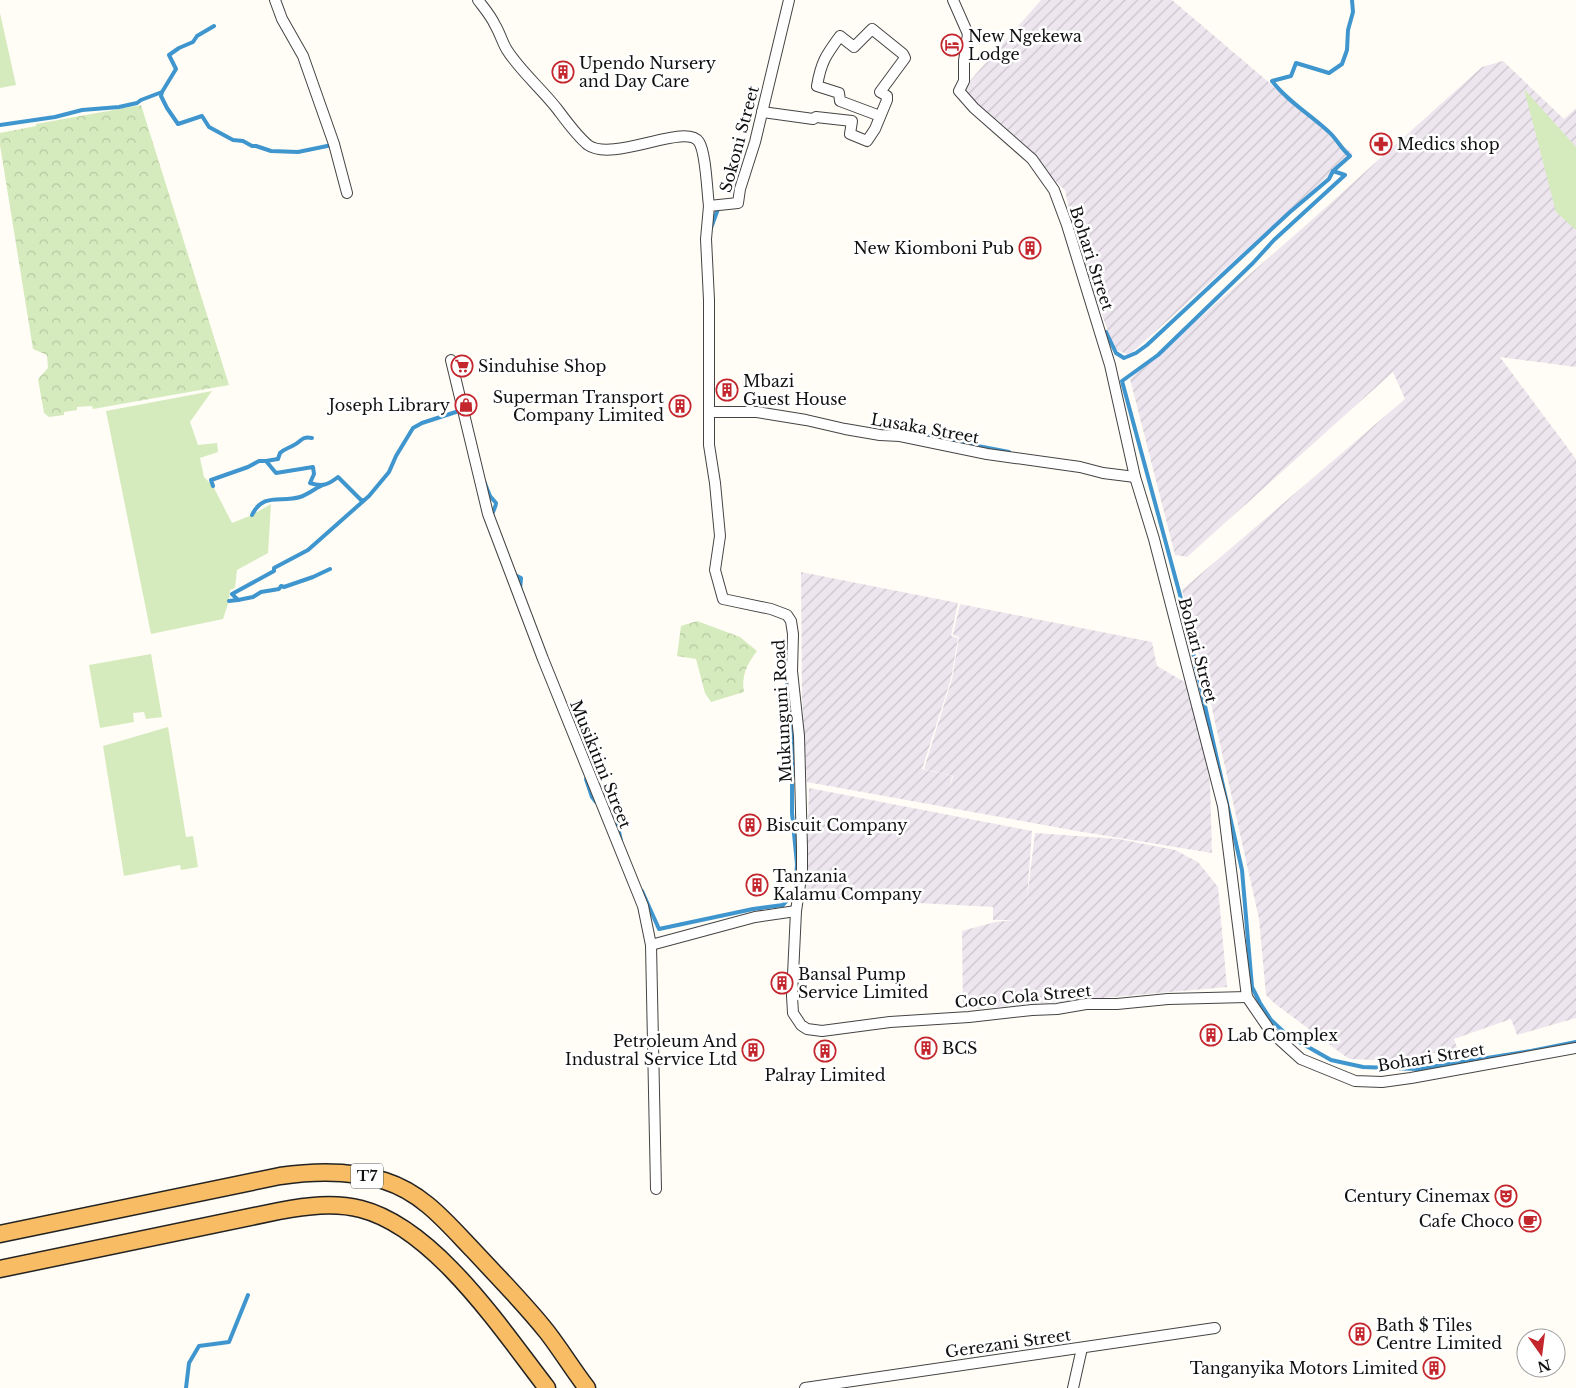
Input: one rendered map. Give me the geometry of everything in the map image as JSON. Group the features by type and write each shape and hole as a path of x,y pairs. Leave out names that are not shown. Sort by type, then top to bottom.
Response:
{"highway":[{"name":"T7","path":"0,1234 280,1176 307,1172 338,1172 367,1176 386,1181 426,1202 495,1273 547,1332 587,1388"},
{"path":"0,1270 278,1211 330,1205 361,1209 386,1218 415,1236 428,1247 464,1284 512,1341 547,1388"}],"street":[{"path":"275,0 282,19 302,56 334,144 347,193"},
{"path":"478,0 493,22 506,50 533,84 542,91 590,146 605,150 637,146 676,136 696,138 704,160 709,206"},
{"name":"Sokoni Street","path":"710,412 709,300 706,239 709,206 737,203 755,142 789,0"},
{"name":"Bohari Street","path":"953,0 968,34 964,61 964,81 959,91 974,108 1032,159 1054,190 1067,224 1110,365 1135,477 1154,540 1223,806 1247,997 1271,1032 1301,1059 1355,1081 1382,1082 1411,1078 1576,1048"},
{"path":"762,112 813,119 816,117 852,121 850,134 868,141 875,129 888,98 880,92 905,58 903,54 872,29 854,47 840,36 826,54 817,86 839,93 840,101 880,116"},
{"name":"Musikitini Street","path":"451,360 488,514 543,659 643,906 651,945 656,1189"},
{"name":"Lusaka Street","path":"710,412 757,412 806,420 845,430 900,436 987,454 1135,477"},
{"name":"Mukunguni Road","path":"710,412 709,446 720,536 715,570 723,599 771,609 787,615 791,621 793,634 792,671 797,711 801,782 802,871 796,911"},
{"path":"651,945 755,917 796,911"},
{"name":"Coco Cola Street","path":"796,911 793,1013 801,1025 814,1031 890,1022 969,1018 1032,1010 1057,1009 1086,1004 1247,997"},
{"name":"Gerezani Street","path":"805,1388 1215,1328"},
{"path":"1073,1388 1082,1348"}],"shaded area":[{"path":"1041,0 1172,0 1353,154 1129,355 1114,349 1073,230 1065,190 961,91"},
{"path":"1503,61 1564,119 1576,108 1576,367 1500,357 1576,459 1576,1018 1517,1035 1511,1019 1454,1039 1457,1048 1397,1061 1349,1059 1266,995 1259,919 1205,677 1182,590 1405,399 1393,372 1187,557 1175,555 1130,379 1482,67"},
{"path":"801,572 958,603 951,636 958,638 951,679 922,769 952,776 950,789 953,776 924,769 952,679 959,637 953,635 960,604 1152,642 1157,666 1188,684 1210,782 1212,853 1077,831 807,782 802,696"},
{"path":"809,788 1032,831 1027,899 1035,833 1119,839 1175,850 1198,862 1218,887 1227,987 963,1010 962,931 995,922 1014,920 993,920 993,907 806,897"}],"green space":[{"path":"0,13 16,85 0,88"},
{"path":"1524,89 1576,147 1576,230 1556,212"},
{"path":"141,105 229,385 93,409 92,406 77,407 77,410 64,412 64,415 49,417 44,413 38,379 48,368 47,355 33,349 0,145 0,133 36,126 36,124"},
{"path":"212,391 190,422 198,445 217,443 218,452 200,458 204,477 213,486 232,523 252,515 271,504 268,553 237,570 235,588 230,590 229,601 223,619 151,634 106,411"},
{"path":"697,621 740,637 757,651 746,670 743,681 744,692 711,702 705,693 696,659 677,656 681,626"},
{"path":"151,654 162,717 146,719 144,712 133,713 134,722 100,728 89,665"},
{"path":"168,727 186,837 193,836 198,867 181,870 180,865 124,876 103,746"}],"waterway":[{"path":"1106,332 1116,353 1124,358 1136,353 1147,345 1290,212 1329,179 1333,171 1350,156 1329,132 1285,95 1272,81 1291,76 1296,63 1329,73 1342,64 1347,50 1348,30 1353,12 1352,0"},
{"path":"0,125 55,117 82,110 119,107 137,103 162,92 176,69 169,55 193,42 197,36 214,26"},
{"path":"162,92 161,96 178,124 202,116 209,127 233,140 243,141 252,146 271,151 298,152 332,145"},
{"path":"1333,171 1345,175 1274,240 1253,263 1158,355 1122,381 1180,595 1242,870 1252,987 1271,1020 1287,1035 1331,1060 1363,1067 1418,1069 1576,1042"},
{"path":"711,228 718,209"},
{"path":"229,601 238,600 232,594 308,550 369,496 389,472 396,456 413,428 422,423 462,410"},
{"path":"915,434 1009,452"},
{"path":"266,461 278,459 283,450 304,438 312,438"},
{"path":"213,486 211,480 248,467 259,461 266,461 276,473 313,467 314,474 310,483 314,484 325,484 338,477 363,500"},
{"path":"484,481 490,496 496,503 492,516"},
{"path":"252,515 261,503 293,499 321,486"},
{"path":"238,600 253,597 261,592 279,589 281,586 284,587 313,577 330,569"},
{"path":"513,574 521,578 520,590"},
{"path":"788,654 786,675 790,700"},
{"path":"792,711 792,813 797,864 796,879"},
{"path":"586,779 592,797 596,802"},
{"path":"612,820 618,827 621,841"},
{"path":"642,891 659,929 753,909 783,905 796,891"},
{"path":"186,1388 189,1363 199,1346 229,1342 248,1295"}],"place":[{"name":"New Ngekewa Lodge","path":"952,45"},
{"name":"Upendo Nursery and Day Care","path":"563,72"},
{"name":"Medics shop","path":"1381,144"},
{"name":"New Kiomboni Pub","path":"1030,248"},
{"name":"Sinduhise Shop","path":"462,366"},
{"name":"Mbazi Guest House","path":"727,390"},
{"name":"Joseph Library","path":"466,405"},
{"name":"Superman Transport Company Limited","path":"680,406"},
{"name":"Biscuit Company","path":"750,825"},
{"name":"Tanzania Kalamu Company","path":"757,885"},
{"name":"Bansal Pump Service Limited","path":"782,983"},
{"name":"Lab Complex","path":"1211,1035"},
{"name":"BCS","path":"926,1048"},
{"name":"Petroleum And Industral Service Ltd","path":"753,1050"},
{"name":"Palray Limited","path":"825,1051"},
{"name":"Century Cinemax","path":"1506,1196"},
{"name":"Cafe Choco","path":"1530,1221"},
{"name":"Bath $ Tiles Centre Limited","path":"1360,1334"},
{"name":"Tanganyika Motors Limited","path":"1434,1368"}]}
